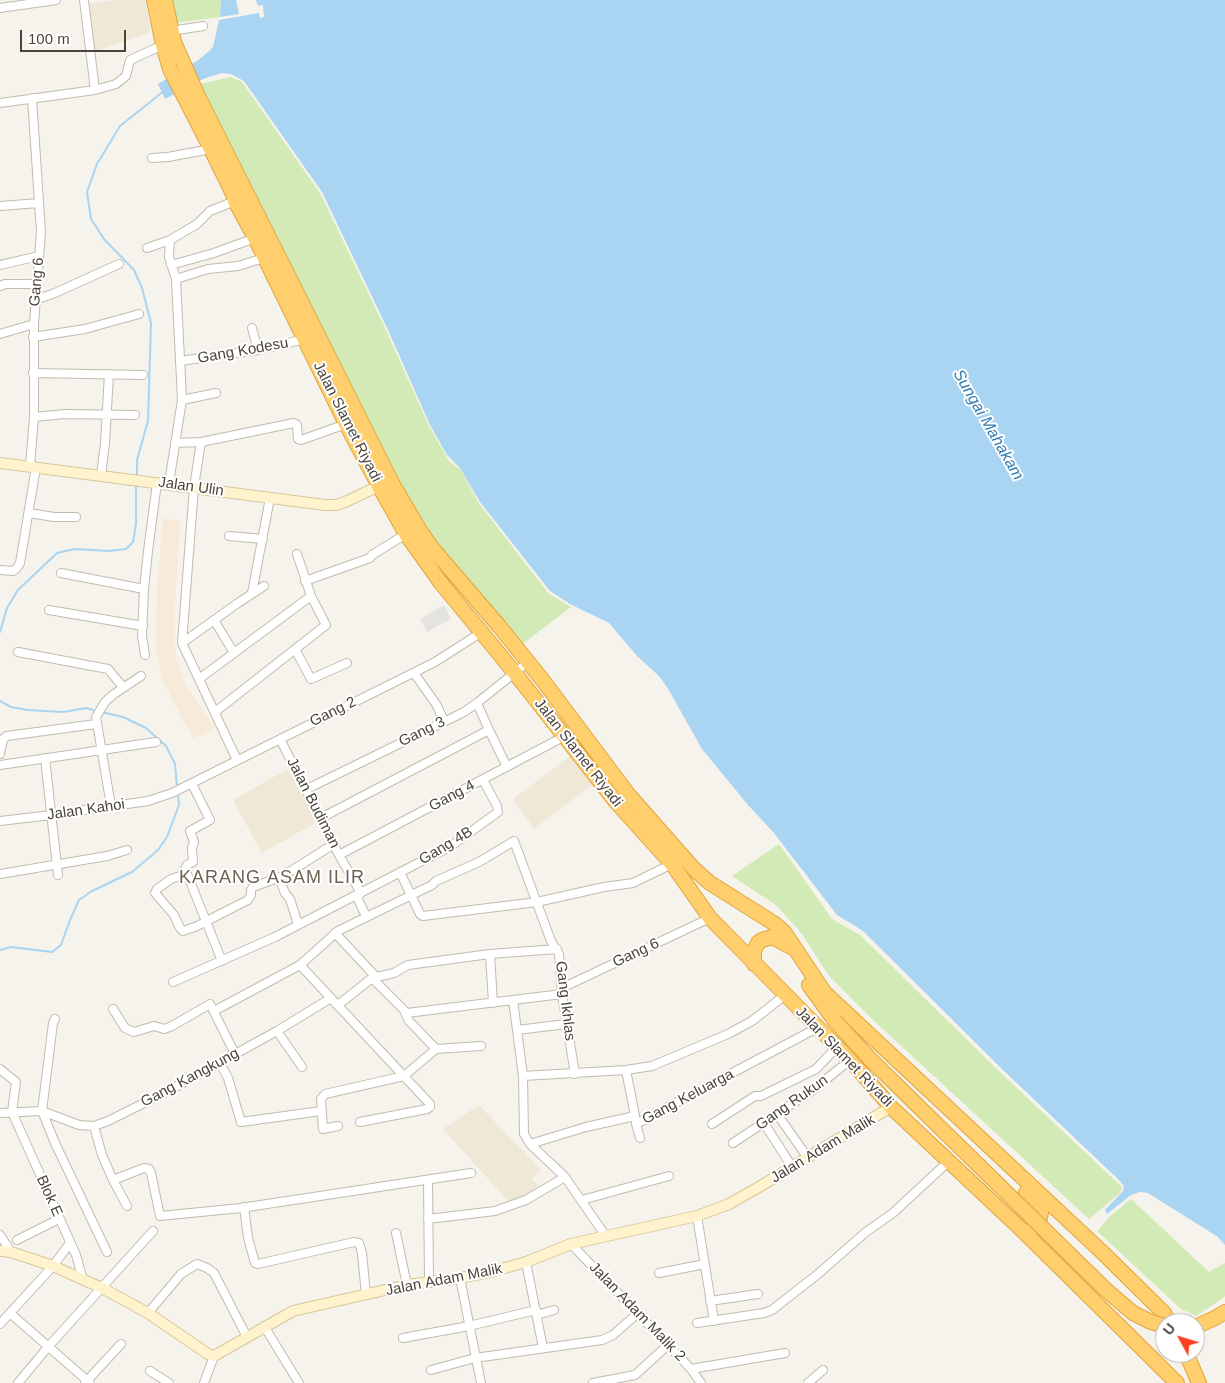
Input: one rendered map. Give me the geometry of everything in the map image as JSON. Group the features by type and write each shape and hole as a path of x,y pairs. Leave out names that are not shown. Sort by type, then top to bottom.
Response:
{"highway":[{"name":"Jalan Slamet Riyadi","path":"154,0 163,45 176,66 339,394 346,424 406,534 441,583 527,688 616,802 672,864 710,918 836,1048 850,1060 891,1107 1023,1231 1172,1381"},
{"name":"Jalan Slamet Riyadi","path":"165,0 176,66"},
{"name":"Jalan Slamet Riyadi","path":"192,99 211,149 233,194 234,201 255,238 305,339 419,529 432,548 541,678 628,794 694,869 710,884 775,924 784,932 824,992 1101,1251 1164,1313"},
{"path":"527,688 541,678"},
{"path":"754,964 754,951 762,940 772,937 796,950"},
{"name":"Jalan Slamet Riyadi","path":"796,950 804,976 835,1021 870,1060 1106,1289 1133,1313 1155,1323"},
{"path":"962,1121 965,1131 972,1139 1038,1206 1041,1217 1039,1223 1034,1228 1023,1231"},
{"path":"1205,1322 1225,1312"},
{"path":"1190,1363 1199,1383"}],"street":[{"path":"0,8 56,0"},
{"path":"84,0 95,90"},
{"path":"171,31 203,26"},
{"path":"0,103 95,90 122,82 126,76 130,60 163,45"},
{"name":"Gang 6","path":"0,570 13,571 17,568 22,557 29,513 33,466 33,337 42,232 32,98"},
{"path":"152,158 211,149"},
{"path":"146,248 170,240 197,224 210,210 234,201"},
{"path":"0,206 39,203"},
{"path":"171,266 255,238"},
{"path":"169,484 182,400 176,280 169,257 170,240"},
{"path":"0,265 39,256"},
{"path":"176,280 208,269 238,266 264,258"},
{"path":"36,297 41,298 55,293 119,264"},
{"path":"0,286 5,284 37,284"},
{"path":"33,337 86,329 139,314"},
{"path":"0,334 34,324"},
{"path":"252,328 258,350"},
{"name":"Gang Kodesu","path":"180,361 258,350 305,339"},
{"path":"33,373 143,374"},
{"path":"101,475 108,414 109,374"},
{"path":"182,400 216,393"},
{"path":"34,417 65,414 136,415"},
{"path":"175,443 201,442 294,423 297,425 298,439 301,440 346,424"},
{"path":"201,442 194,487 182,643 237,760"},
{"name":"Jalan Ulin","path":"0,463 336,505 379,486"},
{"path":"145,655 143,626 144,589 157,483"},
{"path":"252,593 270,498"},
{"path":"29,513 54,517 76,517"},
{"path":"305,581 366,559 406,534"},
{"path":"229,536 263,539"},
{"path":"215,712 326,625 311,596 297,554"},
{"path":"62,573 144,589"},
{"path":"182,643 264,586"},
{"path":"199,679 311,596"},
{"path":"49,610 143,626"},
{"path":"214,620 234,653"},
{"name":"Gang 2","path":"172,793 435,662 482,632"},
{"path":"295,649 311,679 347,663"},
{"path":"18,652 108,669 123,687"},
{"name":"Gang 3","path":"307,789 477,703 528,662"},
{"path":"414,672 436,704 444,721"},
{"path":"111,806 96,721 105,702 140,676"},
{"path":"477,703 507,767"},
{"path":"0,754 3,739 7,736 96,721"},
{"path":"321,818 489,730"},
{"name":"Gang 4","path":"339,855 565,736"},
{"name":"Jalan Budiman","path":"280,739 334,844 358,894 366,916"},
{"path":"0,765 156,742"},
{"path":"45,758 58,875"},
{"name":"Gang 4B","path":"174,982 246,951 451,846 498,812 497,806 482,780"},
{"path":"192,784 210,820 190,831 194,842 192,848 193,862 185,867 186,874 222,961"},
{"name":"Jalan Kahoi","path":"0,821 51,816 148,801 172,793"},
{"name":"Gang Ikhlas","path":"412,895 436,881 479,862 514,841 551,941 559,954 566,1024 575,1074"},
{"path":"186,874 171,879 156,889 155,893 174,915 181,930 187,931 248,900 253,887 279,878 334,844"},
{"path":"0,874 108,856 127,850"},
{"path":"400,872 420,914 423,916 537,902 604,887 633,883 672,864"},
{"path":"279,878 285,893 290,899 298,924"},
{"path":"214,1012 300,965 335,933 366,916 412,895"},
{"name":"Gang 6","path":"407,1014 514,1000 562,991 710,918"},
{"path":"335,933 407,1014 409,1021 436,1049"},
{"path":"338,1005 374,978 394,973 408,965 490,954 557,949"},
{"path":"490,954 493,1003"},
{"path":"300,965 430,1104 430,1107 360,1122"},
{"path":"523,1076 575,1074 652,1066 728,1034 757,1018 785,995"},
{"name":"Gang Kangkung","path":"94,1126 108,1121 220,1063 331,998"},
{"path":"514,1000 523,1076 524,1134 530,1144 565,1177 605,1235"},
{"path":"113,1009 125,1028 134,1032 154,1026 164,1029 210,1004 235,1054"},
{"path":"55,1019 42,1111 55,1143 107,1252"},
{"path":"517,1030 566,1024"},
{"name":"Gang Keluarga","path":"530,1144 586,1127 635,1116 636,1124 817,1028"},
{"path":"277,1031 302,1067"},
{"path":"338,1126 323,1129 321,1099 325,1094 404,1076 436,1049 481,1046"},
{"path":"712,1124 755,1096 761,1096 816,1069 836,1048"},
{"name":"Gang Rukun","path":"734,1143 813,1090 850,1060"},
{"path":"220,1063 230,1086 241,1122 321,1111"},
{"path":"0,1069 16,1082 12,1112"},
{"path":"626,1070 635,1116"},
{"name":"Jalan Adam Malik","path":"214,1356 293,1311 407,1285 460,1278 494,1271 526,1262 571,1244 697,1216 729,1204 891,1107"},
{"path":"0,1113 42,1111 79,1125 94,1126 102,1155 127,1206"},
{"name":"Blok E","path":"12,1112 70,1243 83,1280"},
{"path":"777,1114 808,1158"},
{"path":"764,1123 792,1167"},
{"path":"636,1124 640,1138"},
{"path":"697,1323 764,1313 772,1310 866,1232 892,1213 949,1161"},
{"path":"113,1180 144,1168 149,1169 160,1216 244,1208 471,1172"},
{"path":"582,1200 669,1176"},
{"path":"428,1219 495,1211 526,1200 565,1177"},
{"path":"428,1180 429,1282"},
{"path":"244,1208 248,1238 254,1262 258,1264 354,1242 359,1243 362,1253 366,1295"},
{"path":"697,1216 714,1321"},
{"path":"17,1240 59,1219"},
{"path":"18,1383 152,1231"},
{"path":"396,1233 407,1285"},
{"path":"0,1235 11,1252"},
{"path":"0,1324 53,1266 70,1243"},
{"name":"Jalan Adam Malik 2","path":"571,1244 691,1369 701,1383"},
{"path":"0,1251 11,1252 53,1266 102,1288 148,1313 208,1354 214,1356 204,1383"},
{"path":"526,1262 544,1348"},
{"path":"148,1313 181,1274 197,1264 207,1268 214,1274 247,1337"},
{"path":"659,1273 705,1264"},
{"path":"460,1278 481,1383"},
{"path":"710,1301 758,1294"},
{"path":"403,1338 554,1310"},
{"path":"431,1370 475,1358 602,1340 608,1338 638,1313"},
{"path":"11,1314 88,1382 121,1344"},
{"path":"264,1326 299,1383"},
{"path":"593,1383 635,1375 668,1345"},
{"path":"691,1369 785,1353"},
{"path":"808,1383 823,1370"},
{"path":"150,1371 169,1383"}],"shaded area":[{"path":"115,0 145,0 151,32 93,52 88,4"},
{"path":"163,517 180,522 174,626 176,657 186,685 215,728 193,739 161,677 156,648 157,588"},
{"path":"444,605 451,619 427,632 420,619"},
{"path":"570,756 592,785 534,829 513,799"},
{"path":"288,769 317,822 262,853 233,800"},
{"path":"479,1105 541,1170 532,1179 539,1185 521,1202 510,1203 443,1129"}],"green space":[{"path":"171,0 221,0 220,17 174,23"},
{"path":"231,77 242,82 320,193 385,328 429,426 449,461 461,470 478,502 548,593 571,607 520,646 433,541 384,456 200,84"},
{"path":"779,844 832,919 860,935 1001,1073 1122,1187 1120,1193 1089,1219 873,1020 829,976 802,934 776,905 732,876"},
{"path":"1131,1199 1209,1272 1225,1263 1225,1296 1201,1313 1190,1313 1181,1309 1097,1231 1109,1217"}],"water":[{"path":"221,0 236,0 239,14 220,17"},
{"name":"Sungai Mahakam","path":"256,0 1225,0 1225,1245 1218,1237 1148,1193 1140,1192 1131,1195 1107,1214 1105,1210 1123,1191 1124,1186 1119,1180 1004,1071 863,931 837,915 774,833 748,805 702,749 659,676 637,656 609,623 570,604 550,591 480,502 460,468 447,455 430,425 388,330 322,192 244,81 231,74 222,73 203,79 165,99 158,84 197,61 213,47 219,20 259,13 260,18 264,17 263,5 258,6"}],"waterway":[{"path":"137,477 137,460 148,421 151,323 142,288 134,270 104,239 91,219 87,192 97,164 120,126 164,91"},
{"path":"0,632 7,608 18,590 57,553 75,549 109,551 126,549 133,542 136,524 136,484"},
{"path":"0,701 11,707 28,710 63,712 86,708 96,711"},
{"path":"101,712 123,717 146,728 166,746 175,764 177,787"},
{"path":"0,950 11,947 52,952 61,945 79,900 92,891 132,872 158,850 167,837 179,805 178,794"}],"district":[{"name":"KARANG ASAM ILIR","path":"272,878"}]}
